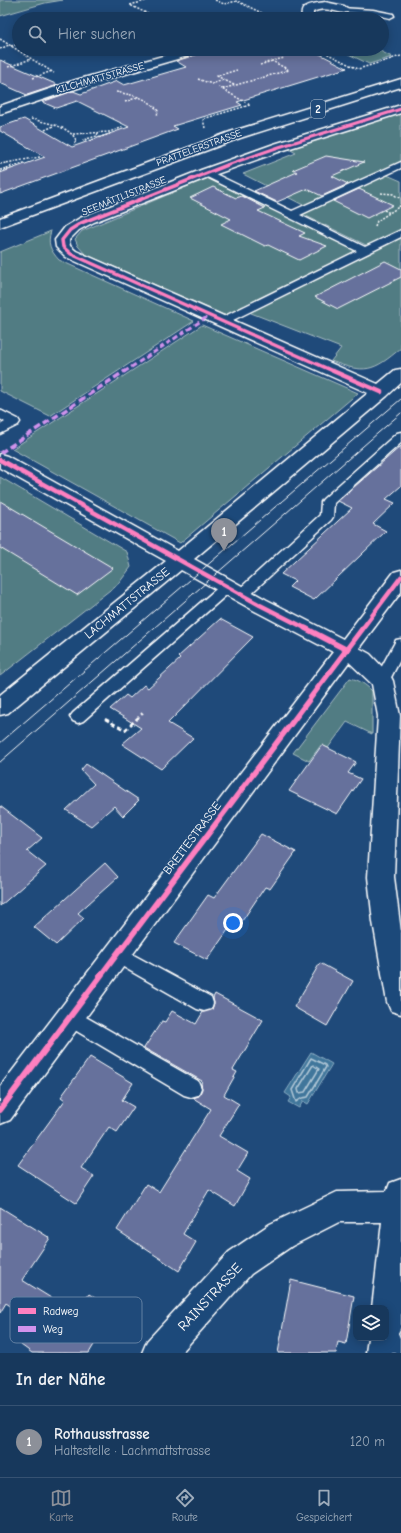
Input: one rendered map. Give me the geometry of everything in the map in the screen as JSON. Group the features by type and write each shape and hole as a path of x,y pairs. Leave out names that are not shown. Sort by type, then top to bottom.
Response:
{"street":[{"path":"306,12 312,7 326,6 344,10"},
{"path":"337,12 344,10"},
{"name":"KILCHMATTSTRASSE","path":"4,108 88,80 175,56"},
{"name":"PRATTELERSTRASSE","path":"0,223 235,135 401,83"},
{"name":"SEEMÄTTLISTRASSE","path":"381,392 71,254 63,248 62,240 66,233 74,226 89,219 212,171 279,147 401,109"},
{"name":"LACHMATTSTRASSE","path":"0,708 180,560 401,374"},
{"path":"0,460 234,591 347,650 362,660 382,681 389,716 381,877 386,922 401,1002"},
{"name":"BREITESTRASSE","path":"0,1110 401,577"},
{"path":"388,1305 401,1202"},
{"name":"RAINSTRASSE","path":"159,1353 240,1263 281,1235 337,1207 401,1202"},
{"path":"383,1353 384,1341"}],"lane":[{"path":"344,10 373,12"},
{"path":"292,215 401,165"},
{"path":"212,171 245,181"},
{"path":"212,171 292,215 365,251"},
{"path":"387,172 401,178"},
{"path":"223,321 401,233"},
{"path":"0,414 14,422 0,430"},
{"path":"83,713 326,517 328,502 401,436"},
{"path":"382,681 401,644"},
{"path":"117,954 204,1003"},
{"path":"70,1017 191,1088"}],"path":[{"path":"144,12 130,5 149,0"},
{"path":"215,0 224,4 237,1 260,12"},
{"path":"0,39 10,46"},
{"path":"0,49 10,46"},
{"path":"28,56 74,85"},
{"path":"332,56 358,69 401,56"},
{"path":"8,68 31,58"},
{"path":"260,65 284,58"},
{"path":"222,89 289,70 272,61"},
{"path":"234,86 217,76 237,70"},
{"path":"33,78 52,71"},
{"path":"198,79 212,84 224,80"},
{"path":"88,80 110,90 138,97 155,105 158,111 156,116"},
{"path":"205,130 203,119 250,104 218,87"},
{"path":"125,102 138,97"},
{"path":"4,108 28,118 56,125 73,134 109,132 124,127"},
{"path":"45,130 56,125"},
{"path":"98,133 96,136 83,140 85,142 110,134"},
{"path":"73,134 76,140 74,145"},
{"path":"0,164 40,157"},
{"path":"0,171 10,167 12,163"},
{"path":"0,171 25,164"},
{"path":"384,210 390,213"},
{"path":"83,713 124,730 143,713"}],"green space":[{"path":"0,0 63,0 45,3 0,16"},
{"path":"352,56 389,56 392,57 369,64"},
{"path":"401,112 401,162 305,206 243,174 296,153 287,148"},
{"path":"387,175 401,181 401,230 368,246 302,214"},
{"path":"207,178 366,255 401,238 401,348 376,366 361,369 352,368 331,361 341,348 251,313 243,306 226,316 85,254 78,246 75,239 82,231"},
{"path":"51,231 49,243 53,253 59,260 194,321 50,416 0,391 0,252"},
{"path":"202,325 358,393 180,543 12,449"},
{"path":"0,477 127,552 131,567 119,583 0,676"},
{"path":"350,678 362,683 372,691 372,734 347,722 328,748 321,745 309,761 293,753"}],"water":[{"path":"311,1052 332,1064 308,1104 303,1101 299,1108 288,1102 291,1097 285,1093"}],"building":[{"path":"192,56 324,56 347,68 237,102 242,105 173,126 178,129 0,194 0,173 45,157 0,131 0,127 24,119 72,147 129,127 77,101 56,108 42,102 73,91 81,94 117,81 124,85 186,67 176,61"},
{"path":"0,60 58,85 27,95 0,83"},
{"path":"326,156 364,162 332,176 348,184 322,196 307,189 277,202 254,191 297,172 293,170"},
{"path":"213,187 236,198 242,196 265,208 258,211 305,233 299,236 327,246 299,260 268,245 265,246 221,224 231,219 190,198"},
{"path":"359,189 393,205 367,218 333,201"},
{"path":"385,261 401,269 401,277 338,309 315,297"},
{"path":"401,446 401,486 386,499 395,503 373,524 386,531 314,600 289,587 295,581 281,574 352,508 338,501"},
{"path":"0,501 113,568 77,595 0,548"},
{"path":"220,619 253,637 168,723 193,738 161,769 122,744 141,728 110,709 126,695 130,698 144,685 148,688 180,659 178,657"},
{"path":"322,745 356,762 348,773 361,779 337,814 289,791"},
{"path":"86,764 139,800 123,816 114,806 91,826 66,810 94,784 81,770"},
{"path":"0,806 42,838 27,851 46,866 0,906"},
{"path":"261,834 296,852 270,889 265,887 236,930 230,927 207,960 174,943 208,895 214,898"},
{"path":"105,863 118,877 78,913 84,918 56,945 34,927"},
{"path":"320,963 353,981 327,1026 294,1007"},
{"path":"215,994 263,1020 233,1070 237,1072 224,1095 239,1104 219,1136 248,1153 237,1171 250,1179 235,1206 209,1190 183,1234 196,1242 179,1271 117,1230 146,1184 159,1192 211,1109 193,1098 199,1096 202,1089 202,1081 144,1048 162,1021 165,1022 172,1011 196,1024 203,1012 212,1009"},
{"path":"90,1057 133,1083 122,1100 134,1107 117,1132 109,1127 81,1168 94,1176 76,1203 18,1165 65,1100 61,1097"},
{"path":"0,1207 50,1238 22,1280 50,1297 10,1297 10,1306 6,1303 0,1313"},
{"path":"291,1280 354,1296 346,1344 338,1342 336,1353 278,1353"},
{"path":"22,1343 95,1343 89,1353 32,1353 21,1345"}],"tram line":[{"path":"0,743 401,399"},
{"path":"0,762 401,413"}],"marked path":[{"path":"0,453 210,315"}],"cycle path":[{"path":"381,392 71,254 63,247 62,240 70,230 85,221 206,173 279,147 401,109"},
{"path":"0,460 260,605 347,650"},
{"path":"0,1110 401,577"}],"place":[{"name":"Rothausstrasse","path":"224,551"}]}
